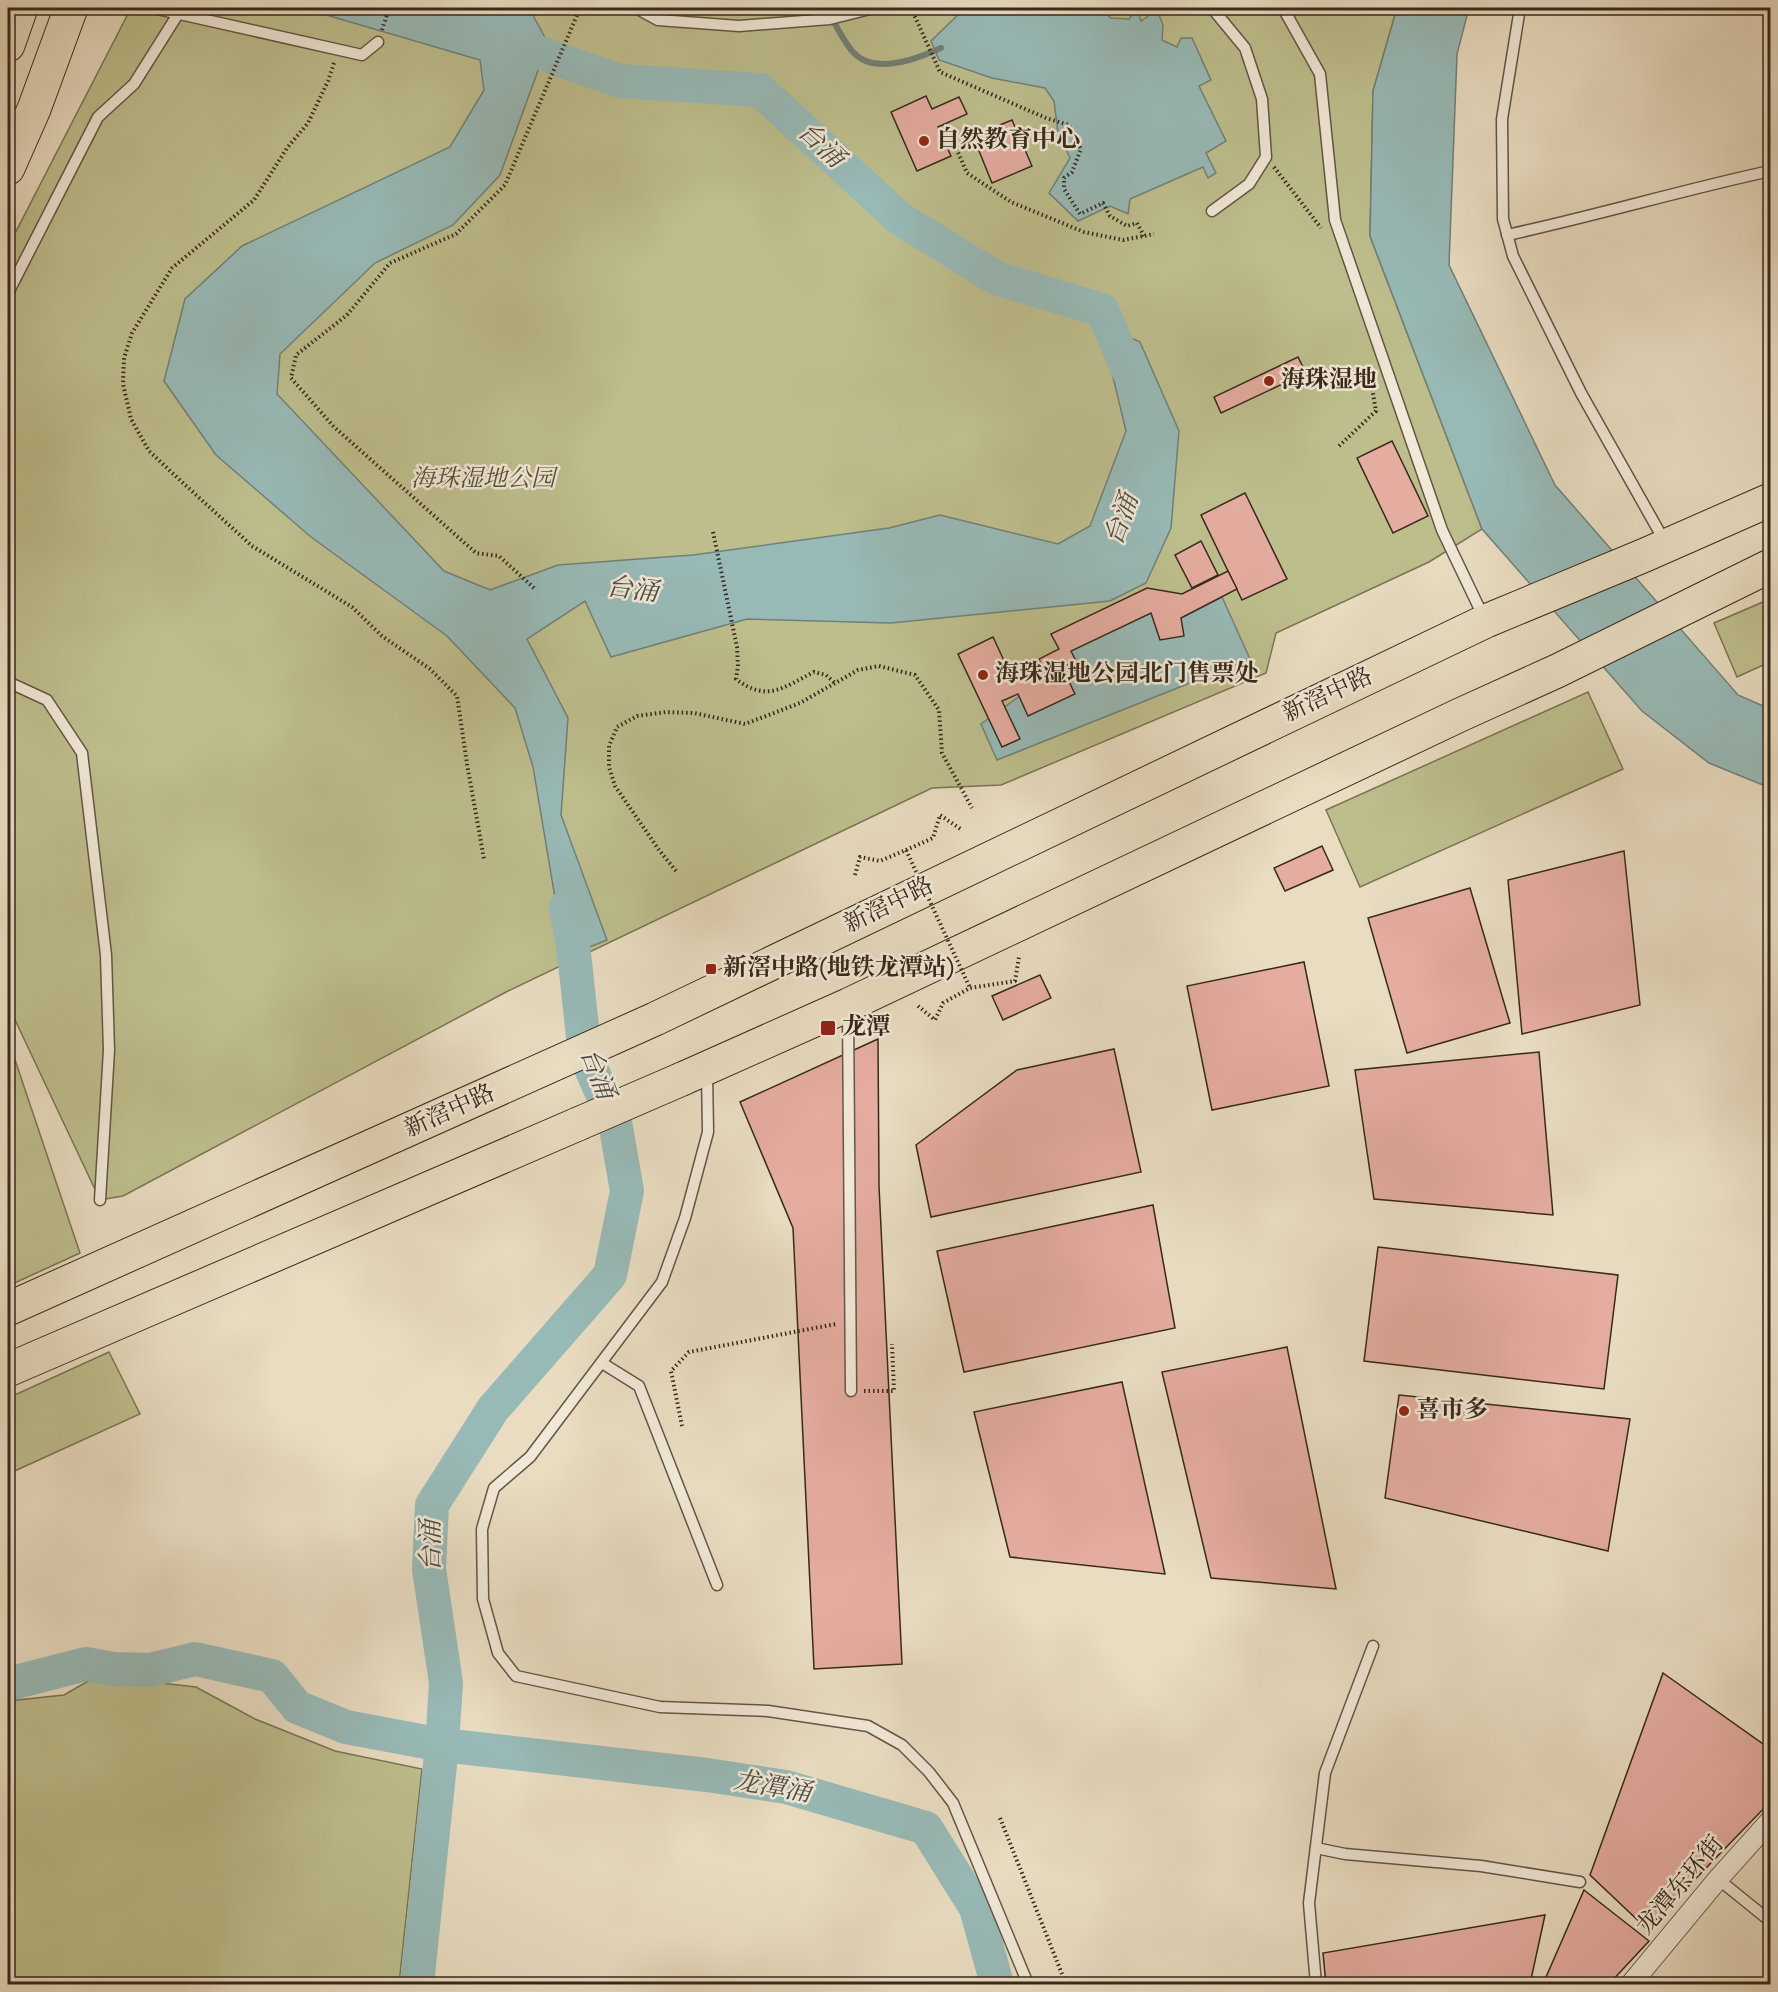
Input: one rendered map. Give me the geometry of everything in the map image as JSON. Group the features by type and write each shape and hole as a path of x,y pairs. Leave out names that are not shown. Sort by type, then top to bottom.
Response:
{"highway":[{"path":"8,45 21,8"},
{"path":"8,168 34,109 71,8"},
{"name":"新滘中路","path":"8,1309 655,1019 1486,621 1770,500"},
{"path":"8,1370 694,1074 848,1005 1557,671 1770,566"}],"street":[{"name":"龙潭东环街","path":"1631,1984 1718,1879 1770,1821"}],"lane":[{"path":"153,8 362,56 378,42"},
{"path":"636,8 658,20 739,26 830,20 874,8"},
{"path":"1212,8 1245,48 1262,99 1266,157 1249,184 1212,211"},
{"path":"1283,8 1320,74 1335,220 1442,530 1486,621"},
{"path":"1520,8 1502,119 1503,219 1507,236 1513,255 1656,550"},
{"path":"8,292 98,117 135,84 178,14"},
{"path":"1507,236 1770,171"},
{"path":"8,682 47,700 82,753 106,955 109,1050 100,1200"},
{"path":"848,1005 851,1391"},
{"path":"694,1074 708,1132 686,1218 662,1282 530,1457 494,1488 482,1529 483,1599 498,1653 516,1676 660,1707 768,1711 868,1726 902,1745 929,1772 953,1803 1028,1984"},
{"path":"602,1363 639,1386 717,1586"},
{"path":"1316,1984 1309,1903 1325,1773 1373,1646"},
{"path":"1316,1848 1346,1854 1481,1866 1580,1882"},
{"path":"1718,1879 1770,1921"}],"path":[{"path":"378,42 389,8"},
{"path":"534,588 499,556 476,553 334,427 291,378 296,355 347,315 390,262 456,234 505,185 580,8"},
{"path":"911,8 940,72 1046,118 1069,125 1081,149 1072,172 1064,178 1064,189 1080,214 1103,203 1110,216 1127,226 1137,224 1144,236"},
{"path":"338,51 328,81 308,123 287,148 254,200 172,268 132,333 124,358 123,384 131,418 149,451 183,483 252,546 352,607 382,636 430,669 457,696 484,859"},
{"path":"949,132 967,173 1011,202 1084,232 1123,240 1154,234"},
{"path":"1266,157 1326,234"},
{"path":"1339,446 1376,411 1369,367"},
{"path":"713,532 737,647 736,679 748,688 765,692 782,690 814,672 826,675 835,683"},
{"path":"676,871 615,786 609,767 609,746 616,727 638,716 666,712 694,713 745,724 800,703 858,670 879,666 915,675 939,710 942,753 972,808"},
{"path":"855,875 860,857 880,861 933,838 940,815 962,830"},
{"path":"906,850 970,988"},
{"path":"918,1006 935,1020 943,1003 970,988 1015,981 1019,957"},
{"path":"682,1426 671,1371 689,1352 849,1322"},
{"path":"851,1391 894,1391 892,1344"},
{"path":"1000,1818 1066,1984"}],"green space":[{"name":"海珠湿地公园","path":"131,8 1397,8 1373,91 1370,236 1482,529 1429,562 1276,633 1266,673 1001,785 932,788 508,991 123,1196 100,1200 8,1005 8,247"},
{"path":"1770,599 1770,662 1737,677 1714,623"},
{"path":"1588,692 1623,769 1360,887 1326,810"},
{"path":"8,1039 80,1253 8,1286"},
{"path":"109,1352 140,1414 8,1474 8,1398"},
{"path":"97,1676 196,1687 255,1719 335,1751 422,1769 399,1984 8,1984 8,1701 64,1695"}],"water":[{"path":"307,8 529,8 548,43 500,175 453,225 375,263 280,354 277,394 444,571 490,590 558,565 693,555 889,528 940,515 1058,544 1090,526 1126,431 1108,356 1110,328 1140,342 1179,431 1171,528 1146,583 1110,601 891,623 747,619 611,657 585,601 527,639 568,718 561,815 607,940 565,957 533,767 515,708 447,636 311,537 216,455 164,381 185,299 242,246 450,147 484,90 480,60"},
{"path":"965,8 1100,8 1111,18 1129,19 1137,8 1141,21 1157,10 1163,25 1162,40 1177,47 1181,38 1192,38 1211,80 1199,86 1226,141 1206,153 1216,173 1208,178 1203,167 1130,199 1128,214 1110,206 1078,221 1049,193 1070,158 1058,133 1054,101 1045,88 992,78 939,60 931,41"},
{"path":"1397,8 1469,8 1457,54 1449,265 1555,485 1738,695 1770,709 1770,788 1709,763 1642,711 1482,529 1370,236 1373,91"},
{"path":"1222,597 1250,659 997,760 981,724 1017,698 1070,647 1149,605 1185,616"}],"building":[{"name":"自然教育中心","path":"926,96 932,109 959,97 967,114 938,127 951,156 917,171 891,112"},
{"path":"1012,120 1032,166 992,183 973,136"},
{"name":"海珠湿地","path":"1298,357 1306,373 1221,413 1214,397"},
{"path":"1392,441 1428,516 1393,533 1357,458"},
{"path":"1245,493 1287,579 1242,600 1201,515"},
{"path":"1201,541 1218,575 1192,588 1175,555"},
{"path":"1228,571 1237,589 1181,618 1184,636 1160,640 1151,613 1071,651 1076,661 1062,667 1075,694 1028,716 1018,694 1002,701 1020,739 1002,747 958,654 993,637 1013,680 1029,673 1033,683 1046,676 1039,659 1059,649 1051,634 1147,588 1182,594"},
{"path":"1322,846 1333,870 1285,891 1274,868"},
{"path":"1624,851 1640,1005 1522,1034 1508,880"},
{"path":"1470,888 1510,1023 1407,1053 1368,918"},
{"path":"1304,962 1329,1086 1212,1110 1187,986"},
{"path":"1040,975 1051,998 1003,1020 992,996"},
{"name":"龙潭","path":"878,1039 879,1186 902,1664 814,1669 793,1228 740,1102"},
{"path":"1114,1049 1141,1172 931,1217 916,1145 1017,1070"},
{"path":"1539,1052 1553,1215 1374,1199 1355,1070"},
{"path":"1153,1205 1175,1328 964,1372 937,1251"},
{"path":"1378,1247 1618,1275 1604,1389 1364,1361"},
{"path":"1287,1347 1336,1589 1211,1578 1162,1372"},
{"path":"1122,1382 1165,1574 1010,1557 974,1412"},
{"path":"1399,1395 1630,1419 1608,1551 1385,1498"},
{"path":"1663,1673 1770,1749 1770,1802 1647,1929 1590,1875"},
{"path":"1584,1890 1649,1941 1609,1984 1543,1984"},
{"path":"1545,1915 1530,1984 1326,1984 1323,1953"}],"waterway":[{"name":"台涌","path":"413,8 620,81 760,90 899,218 996,278 1102,310 1128,370"},
{"path":"826,8 853,52 872,63 896,63 920,57 941,48"},
{"name":"台涌","path":"417,1984 442,1745 446,1683 429,1569 432,1505 493,1409 610,1275 627,1191 615,1122 585,1055 574,953 566,907"},
{"name":"龙潭涌","path":"8,1684 86,1664 113,1669 150,1670 195,1659 272,1676 297,1707 346,1727 442,1745 707,1775 786,1787 926,1828 976,1908 997,1984"}],"place":[{"name":"自然教育中心","path":"924,141"},
{"name":"海珠湿地","path":"1269,381"},
{"name":"海珠湿地公园北门售票处","path":"983,675"},
{"name":"新滘中路(地铁龙潭站)","path":"711,969"},
{"name":"龙潭","path":"828,1028"},
{"name":"喜市多","path":"1404,1411"}]}
